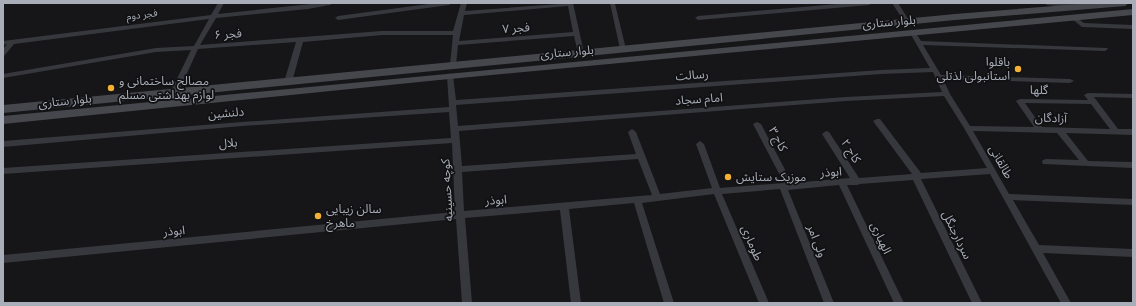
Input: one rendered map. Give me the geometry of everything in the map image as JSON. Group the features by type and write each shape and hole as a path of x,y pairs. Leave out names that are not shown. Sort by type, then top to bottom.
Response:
{"main road":[{"path":"1122,3 1133,11"},
{"name":"بلوار ستاری","path":"3,109 288,82 438,72 450,76 464,70 582,53 1125,3"},
{"name":"بلوار ستاری","path":"3,120 438,72 453,65 464,70 916,35 1133,11"},
{"path":"906,22 924,27 924,30 916,35 898,28 906,22"}],"street":[{"path":"174,93 196,47 221,3"},
{"name":"فجر دوم","path":"3,43 197,18 213,18 308,7 330,3"},
{"path":"338,18 449,3"},
{"path":"453,65 456,33 464,3"},
{"path":"698,18 869,3"},
{"path":"895,3 906,22"},
{"path":"1046,3 1081,6"},
{"path":"461,13 570,4 582,53"},
{"path":"612,4 623,49"},
{"path":"1074,18 1082,25 1133,27"},
{"name":"فجر ۶","path":"3,76 156,50 382,33 456,33"},
{"name":"فجر ۷","path":"456,43 577,34"},
{"path":"916,35 1105,49"},
{"name":"طالقانی","path":"916,35 946,94 968,128 1008,197 1066,303"},
{"path":"288,82 300,40"},
{"path":"3,54 12,42"},
{"name":"رسالت","path":"452,106 881,72 1070,81"},
{"name":"کوچه حسینیه","path":"450,76 456,140 467,303"},
{"name":"امام سجاد","path":"454,129 846,99 946,94"},
{"path":"1116,132 1088,95 1133,96"},
{"name":"گلها","path":"1040,130 1020,100 1093,102"},
{"name":"دلنشین","path":"3,144 452,106"},
{"name":"سردارجنگل","path":"877,121 918,177 977,303"},
{"name":"کاج ۳","path":"757,124 786,187"},
{"name":"آزادگان","path":"968,128 1133,132"},
{"path":"1060,131 1084,163"},
{"path":"632,132 657,198"},
{"name":"کاج ۲","path":"826,134 857,182"},
{"name":"بلال","path":"3,171 456,140"},
{"name":"طوماری","path":"700,144 717,192 764,303"},
{"path":"458,169 641,156"},
{"path":"1046,162 1133,165"},
{"name":"ابوذر","path":"3,259 717,192 992,171"},
{"name":"الهیاری","path":"842,183 899,303"},
{"name":"ولی امر","path":"786,187 828,303"},
{"path":"1008,197 1133,202"},
{"path":"637,200 669,303"},
{"path":"564,207 576,303"},
{"path":"1037,249 1133,253"}],"place":[{"name":"باقلوا استانبولی لذتلی","path":"1018,69"},
{"name":"مصالح ساختمانی و لوازم بهداشتی مسلم","path":"111,88"},
{"name":"موزیک ستایش","path":"728,177"},
{"name":"سالن زیبایی ماهرخ","path":"318,216"}]}
